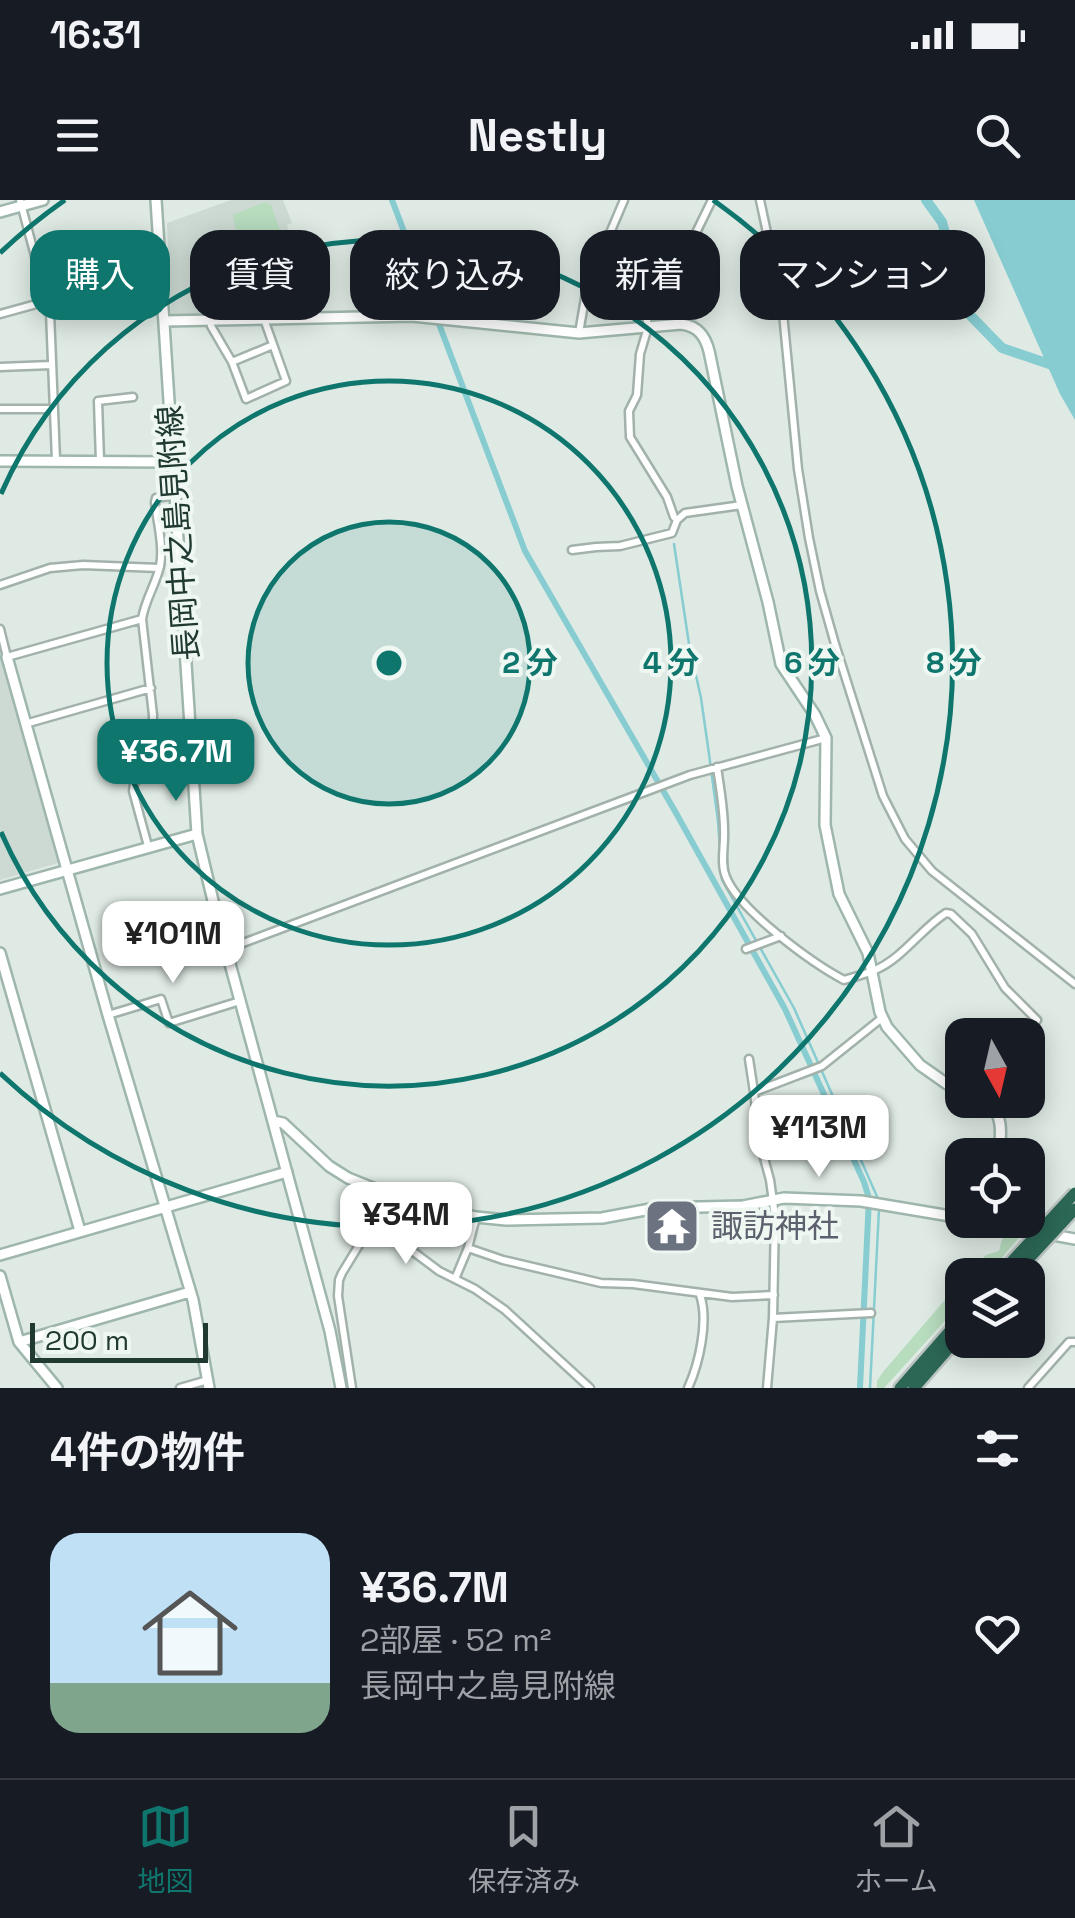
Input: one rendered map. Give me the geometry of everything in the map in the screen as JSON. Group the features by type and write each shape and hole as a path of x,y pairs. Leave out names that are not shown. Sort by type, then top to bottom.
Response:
{"highway":[{"path":"1023,1258 1075,1193"},
{"path":"1025,1258 1075,1209"},
{"path":"900,1388 945,1336"},
{"path":"914,1388 945,1352"}],"street":[{"path":"0,212 20,203 43,200"},
{"name":"長岡中之島見附線","path":"156,200 198,834 330,1331 340,1388"},
{"path":"579,333 587,287 624,200"},
{"path":"678,520 630,436 629,411 637,395 640,354 648,327 646,303 652,285 691,243 712,200"},
{"path":"760,200 782,302 794,440 809,538 835,644 882,796 905,839 932,871 1075,984"},
{"path":"20,203 30,241"},
{"path":"0,300 2,313 30,305"},
{"path":"330,317 412,316 579,333 688,324 701,333 781,664 816,715 826,738 825,825 840,894 866,948 882,1018 920,1065 945,1083"},
{"path":"50,320 56,460"},
{"path":"164,321 210,320 246,399 286,380 264,320"},
{"path":"232,362 273,345"},
{"path":"0,367 51,364"},
{"path":"100,462 98,400 132,398"},
{"path":"0,409 53,409"},
{"path":"0,461 172,462"},
{"path":"148,846 133,791 152,756 151,688 142,619 160,568 156,498 175,495"},
{"path":"572,550 620,546 672,533 685,512 742,506"},
{"path":"161,555 179,553"},
{"path":"0,584 50,568 83,564 160,568"},
{"path":"6,658 142,619"},
{"path":"0,628 66,870 190,1292 208,1384 180,1388"},
{"path":"25,724 151,688"},
{"path":"226,950 690,775 826,738"},
{"path":"717,767 726,878 738,898 781,936 844,980 872,972 939,918 950,914 972,934 1005,988 1035,1018"},
{"path":"0,889 198,834"},
{"path":"746,949 781,936"},
{"path":"0,953 80,1231"},
{"path":"108,1015 161,999 169,1023 240,1001"},
{"path":"754,1092 822,1066 882,1018"},
{"path":"749,1059 775,1216 767,1388"},
{"path":"273,1121 283,1123 328,1166 348,1178 410,1203 476,1217 602,1218 656,1208 743,1206 784,1198 871,1202 945,1215"},
{"path":"0,1254 287,1172"},
{"path":"352,1388 339,1280 370,1226 372,1188"},
{"path":"454,1279 476,1217"},
{"path":"370,1226 505,1310 590,1388"},
{"path":"1045,1233 1075,1239"},
{"path":"468,1248 601,1282 732,1298 774,1295"},
{"path":"0,1276 18,1342 57,1388"},
{"path":"18,1342 190,1292"},
{"path":"688,1388 700,1349 704,1310 700,1294"},
{"path":"773,1318 872,1313"},
{"path":"1028,1388 1070,1342 1075,1342"}],"shaded area":[{"path":"231,200 283,200 292,223 287,225 289,230 190,230 190,318 174,318 167,223"},
{"path":"0,657 58,863 0,880"}],"green space":[{"path":"265,202 271,205 280,230 236,230 233,215"},
{"path":"1003,1238 1019,1238 1002,1258 983,1258 999,1251"},
{"path":"945,1300 945,1321 884,1388 877,1388 883,1372"}],"water":[{"path":"974,200 1075,200 1075,420 1060,394"}],"waterway":[{"path":"392,200 525,551 785,1009 864,1182 869,1198 860,1388"},
{"path":"926,200 942,222 968,313 1002,348 1061,368 1075,365"},
{"path":"674,544 701,698 722,880 794,1008 879,1201"},
{"path":"870,1388 879,1209"}],"place":[{"name":"諏訪神社","path":"672,1226"}]}
